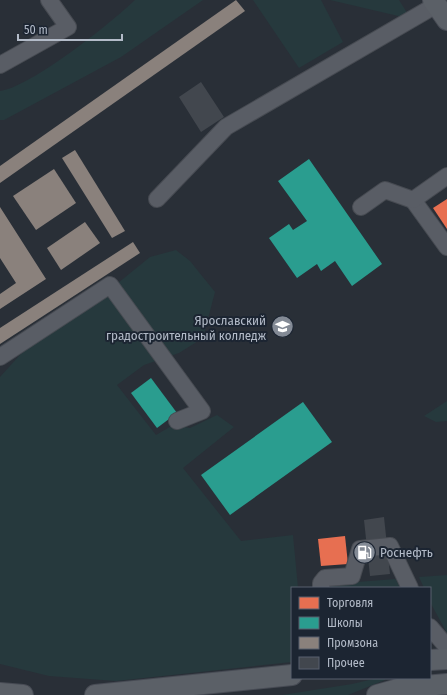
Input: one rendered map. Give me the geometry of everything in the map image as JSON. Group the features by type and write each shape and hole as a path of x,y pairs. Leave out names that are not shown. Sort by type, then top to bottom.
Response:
{"main road":[{"path":"431,660 447,659"},
{"path":"94,695 291,675"},
{"path":"220,695 251,680"},
{"path":"377,695 401,683 447,684"},
{"path":"0,693 23,695"}],"lane":[{"path":"0,65 68,27 49,0"},
{"path":"158,200 226,127 439,8"},
{"path":"413,200 447,176"},
{"path":"361,207 385,190 413,200 447,247"},
{"path":"0,357 110,285 202,410 177,421"},
{"path":"321,587 321,583 325,578 352,576 360,549 390,546 410,587"},
{"path":"431,628 447,647"}],"green space":[{"path":"135,0 203,0 121,57 4,120 0,120 0,91 14,87 50,67 90,38"},
{"path":"253,0 321,0 343,42 299,68"},
{"path":"330,0 399,0 411,19"},
{"path":"176,250 190,261 215,292 203,338 179,353 144,365 117,385 156,435 173,425 190,428 217,415 234,427 183,468 241,541 293,535 298,587 291,587 291,662 116,681 49,676 0,664 0,377 28,346 86,309 150,257"},
{"path":"447,401 447,421 436,422 424,416"},
{"path":"447,575 447,633 431,604 431,587 424,587 419,577"},
{"path":"396,579 400,587 331,587 331,584"},
{"path":"374,679 385,679 348,695 282,695 352,684"}],"building: Торговля":[{"path":"447,199 447,229 433,208"},
{"path":"345,536 348,564 321,566 318,539"}],"building: Школы":[{"path":"309,159 382,264 352,286 335,261 321,271 317,264 297,278 269,238 289,224 293,230 307,221 278,181"},
{"path":"151,378 177,413 157,428 131,393"},
{"path":"303,402 332,442 230,515 201,475"}],"building: Промзона":[{"path":"236,0 245,11 0,183 0,166"},
{"path":"75,150 125,231 112,238 62,158"},
{"path":"54,169 76,203 36,230 13,196"},
{"path":"0,207 46,279 0,309 0,294 16,283 0,258"},
{"path":"85,222 100,243 61,270 47,248"},
{"path":"133,242 140,253 0,344 0,328"}],"building: Прочее":[{"path":"201,82 224,117 201,132 179,97"},
{"path":"384,517 390,574 370,576 364,520"}],"place":[{"name":"Ярославский градостроительный колледж","path":"282,327"},
{"name":"Роснефть","path":"364,552"}]}
